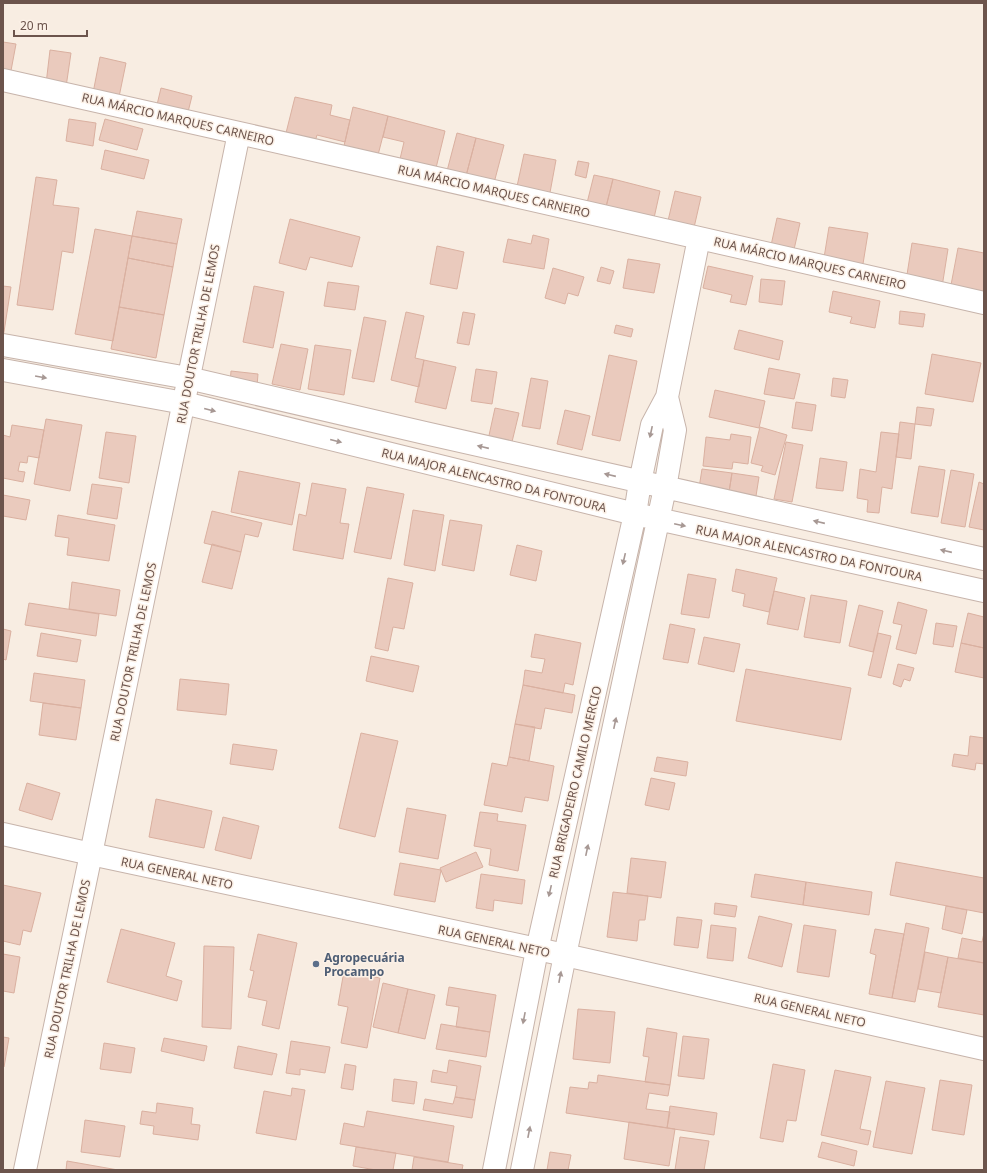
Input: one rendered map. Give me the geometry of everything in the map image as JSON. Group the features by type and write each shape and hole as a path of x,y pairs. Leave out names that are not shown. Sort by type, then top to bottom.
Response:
{"street":[{"name":"RUA MÁRCIO MARQUES CARNEIRO","path":"3,80 984,303"},
{"name":"RUA DOUTOR TRILHA DE LEMOS","path":"25,1170 184,403 238,133"},
{"name":"RUA BRIGADEIRO CAMILO MERCIO","path":"494,1170 537,950 634,514 652,424 667,397 699,238"},
{"path":"3,344 188,378 665,488 984,559"},
{"name":"RUA MAJOR ALENCASTRO DA FONTOURA","path":"3,370 184,403 658,520 984,591"},
{"name":"RUA BRIGADEIRO CAMILO MERCIO","path":"522,1170 565,955 665,488 675,430 667,397"},
{"path":"417,461 425,433"},
{"path":"581,753 607,759"},
{"name":"RUA GENERAL NETO","path":"3,834 565,955 984,1049"}],"building":[{"path":"3,42 16,44 10,76 3,75"},
{"path":"50,50 71,53 66,87 46,84"},
{"path":"100,57 126,63 119,97 93,93"},
{"path":"161,88 192,96 187,116 156,109"},
{"path":"295,97 332,105 330,115 350,120 345,142 317,135 314,145 285,137"},
{"path":"353,107 388,116 377,159 343,150"},
{"path":"388,116 445,131 436,168 400,159 404,142 383,137"},
{"path":"69,119 96,123 93,146 66,141"},
{"path":"105,119 143,129 137,150 99,140"},
{"path":"457,133 476,138 466,176 447,171"},
{"path":"476,138 504,145 494,183 466,176"},
{"path":"105,150 149,160 144,179 101,169"},
{"path":"524,154 556,160 549,198 516,191"},
{"path":"578,161 589,163 586,178 575,175"},
{"path":"594,175 613,179 606,207 587,203"},
{"path":"36,177 57,180 53,205 79,208 73,253 62,251 53,310 17,305"},
{"path":"613,179 660,191 654,218 606,207"},
{"path":"675,191 701,197 693,232 667,225"},
{"path":"137,211 182,219 177,244 132,236"},
{"path":"777,218 800,223 793,254 770,250"},
{"path":"290,219 360,237 352,267 310,257 306,270 279,263"},
{"path":"829,227 868,233 862,270 823,264"},
{"path":"95,229 132,236 113,341 75,334"},
{"path":"533,235 549,239 544,269 503,262 508,239 531,244"},
{"path":"132,236 177,244 173,267 128,258"},
{"path":"912,243 948,249 942,287 906,281"},
{"path":"437,246 464,252 457,289 430,284"},
{"path":"958,248 984,253 984,292 951,285"},
{"path":"128,258 173,267 164,315 119,307"},
{"path":"628,259 660,264 654,293 623,288"},
{"path":"708,266 753,276 746,305 730,302 732,295 703,288"},
{"path":"601,267 614,271 610,284 597,281"},
{"path":"553,268 584,277 578,296 568,293 565,304 545,298"},
{"path":"761,279 785,281 782,305 759,302"},
{"path":"328,282 359,286 355,310 324,306"},
{"path":"3,286 11,287 3,338"},
{"path":"254,286 284,292 273,348 243,342"},
{"path":"833,291 880,301 875,328 850,323 852,317 829,312"},
{"path":"119,307 164,315 156,358 111,349"},
{"path":"900,311 925,314 923,327 899,324"},
{"path":"406,312 424,316 415,358 424,360 419,387 391,380"},
{"path":"463,312 475,314 469,345 457,343"},
{"path":"364,317 386,321 374,382 352,378"},
{"path":"616,325 633,329 631,337 614,333"},
{"path":"739,330 783,341 779,360 734,349"},
{"path":"281,344 308,349 300,390 272,384"},
{"path":"315,345 351,350 344,395 308,389"},
{"path":"932,354 981,363 973,402 925,394"},
{"path":"609,355 637,361 620,441 592,435"},
{"path":"424,360 456,367 446,409 415,402"},
{"path":"769,368 800,374 794,399 764,394"},
{"path":"476,369 497,372 492,404 471,401"},
{"path":"231,371 258,374 257,386 230,384"},
{"path":"531,378 548,381 540,429 522,426"},
{"path":"833,378 848,380 845,398 831,396"},
{"path":"715,390 765,401 759,428 709,417"},
{"path":"796,402 816,405 812,431 792,428"},
{"path":"917,407 934,409 931,426 915,424"},
{"path":"495,408 519,413 511,446 488,440"},
{"path":"565,410 590,416 582,450 557,444"},
{"path":"46,419 82,425 70,491 34,484"},
{"path":"900,422 915,424 911,459 896,457"},
{"path":"12,425 44,430 39,458 28,456 27,463 20,462 18,471 25,472 23,482 3,478 3,435 10,437"},
{"path":"760,427 787,435 775,475 761,471 763,466 751,463"},
{"path":"106,432 136,436 129,483 99,478"},
{"path":"881,432 899,434 892,489 882,487 879,513 867,512 868,500 857,498 860,469 876,472"},
{"path":"731,434 751,437 748,464 733,462 732,469 703,466 706,437 730,440"},
{"path":"786,442 803,445 792,502 774,499"},
{"path":"820,458 847,462 843,491 816,488"},
{"path":"919,466 945,470 938,517 911,513"},
{"path":"702,469 732,473 729,492 699,488"},
{"path":"951,470 974,474 965,527 941,523"},
{"path":"239,471 300,483 292,525 231,512"},
{"path":"732,473 759,477 756,496 729,492"},
{"path":"979,482 984,484 984,530 969,527"},
{"path":"312,483 346,489 340,523 349,524 343,559 293,550 299,514 306,516"},
{"path":"92,484 122,488 117,519 87,514"},
{"path":"367,487 404,494 391,559 354,552"},
{"path":"3,495 30,500 26,520 3,516"},
{"path":"413,510 444,515 435,571 404,565"},
{"path":"212,511 262,523 258,537 245,534 241,552 204,543"},
{"path":"58,515 115,525 109,561 67,555 69,538 55,536"},
{"path":"450,520 482,525 474,571 442,565"},
{"path":"212,544 241,552 232,589 202,582"},
{"path":"517,545 542,551 536,581 510,575"},
{"path":"736,569 777,578 769,612 743,606 745,594 732,591"},
{"path":"688,574 716,579 709,618 681,614"},
{"path":"388,578 413,583 404,629 393,627 388,651 375,648"},
{"path":"72,582 120,590 116,616 69,609"},
{"path":"774,591 805,598 798,630 767,624"},
{"path":"811,595 847,601 840,643 804,637"},
{"path":"898,602 927,610 916,654 896,649 902,625 893,623"},
{"path":"29,603 99,614 96,636 25,625"},
{"path":"859,605 883,611 873,652 849,646"},
{"path":"968,613 984,617 984,648 961,643"},
{"path":"936,623 957,626 953,647 933,644"},
{"path":"670,624 695,629 688,663 663,659"},
{"path":"3,629 11,631 6,660 3,659"},
{"path":"41,633 81,640 77,662 37,656"},
{"path":"878,633 891,636 881,678 868,675"},
{"path":"535,634 581,643 573,685 565,683 563,693 523,685 525,670 542,673 545,659 531,657"},
{"path":"704,637 740,644 734,672 698,664"},
{"path":"961,643 984,648 984,678 955,672"},
{"path":"371,656 419,666 413,692 366,681"},
{"path":"898,664 914,668 910,681 904,679 901,687 893,684"},
{"path":"746,669 851,688 841,740 736,721"},
{"path":"34,673 85,680 81,708 30,701"},
{"path":"180,679 229,684 226,715 177,710"},
{"path":"523,685 575,695 572,713 545,708 541,729 515,724"},
{"path":"43,703 81,708 76,740 39,735"},
{"path":"515,724 535,727 529,761 509,757"},
{"path":"361,733 398,741 375,837 339,828"},
{"path":"970,736 984,738 984,764 976,763 975,770 952,766 954,754 968,756"},
{"path":"233,744 277,750 273,770 230,764"},
{"path":"509,757 554,766 548,801 525,797 522,812 484,805 492,763 507,766"},
{"path":"657,757 688,762 686,776 654,771"},
{"path":"651,778 675,783 669,810 645,805"},
{"path":"27,783 60,793 52,820 19,810"},
{"path":"156,799 212,811 204,848 149,837"},
{"path":"407,808 446,815 438,859 399,852"},
{"path":"480,812 498,814 497,821 526,825 518,871 489,865 491,849 474,846"},
{"path":"223,817 259,826 251,859 215,850"},
{"path":"476,852 483,867 446,882 440,868"},
{"path":"631,858 666,862 661,898 627,893"},
{"path":"896,862 984,878 984,913 890,895"},
{"path":"400,863 441,870 435,902 394,895"},
{"path":"481,874 525,880 522,904 494,900 493,911 476,908"},
{"path":"755,874 806,882 803,905 751,897"},
{"path":"806,882 872,892 869,915 803,905"},
{"path":"3,885 41,893 31,932 23,930 20,945 3,941"},
{"path":"613,892 648,896 645,920 639,920 637,941 607,937"},
{"path":"715,903 737,906 735,917 714,914"},
{"path":"946,906 967,910 962,934 942,929"},
{"path":"759,916 792,924 782,967 748,958"},
{"path":"677,917 702,920 698,948 674,945"},
{"path":"906,923 929,928 915,1002 892,998"},
{"path":"711,925 736,928 733,961 707,958"},
{"path":"804,925 836,930 829,977 797,972"},
{"path":"121,929 175,943 166,976 182,981 177,1001 107,982"},
{"path":"875,929 904,934 892,998 869,994 876,955 870,953"},
{"path":"984,933 984,963 958,958 962,938 982,942"},
{"path":"258,934 297,943 279,1029 262,1025 267,1001 248,997 254,971 250,970"},
{"path":"204,946 234,947 231,1029 202,1027"},
{"path":"925,952 948,957 941,993 918,989"},
{"path":"3,954 20,957 14,993 3,991"},
{"path":"948,957 984,963 984,1015 938,1007"},
{"path":"344,971 380,978 367,1048 341,1043 348,1007 338,1005"},
{"path":"383,983 408,989 398,1033 373,1027"},
{"path":"449,987 496,995 490,1032 456,1027 459,1007 446,1005"},
{"path":"408,989 435,995 425,1039 398,1033"},
{"path":"578,1009 615,1012 610,1063 573,1059"},
{"path":"441,1024 490,1032 486,1057 436,1049"},
{"path":"647,1028 677,1033 670,1085 645,1082 649,1057 643,1056"},
{"path":"683,1036 709,1039 704,1079 678,1076"},
{"path":"3,1037 9,1038 4,1067 3,1067"},
{"path":"164,1038 207,1046 204,1061 161,1051"},
{"path":"291,1041 330,1047 325,1073 300,1069 300,1075 286,1073"},
{"path":"104,1043 135,1048 131,1073 100,1069"},
{"path":"238,1046 277,1054 272,1075 234,1068"},
{"path":"449,1060 481,1066 475,1100 455,1097 457,1086 431,1082 433,1070 447,1073"},
{"path":"345,1064 356,1066 353,1090 341,1088"},
{"path":"773,1064 805,1070 796,1121 787,1120 783,1142 760,1138"},
{"path":"835,1070 871,1077 860,1129 871,1131 868,1145 821,1135"},
{"path":"598,1075 670,1085 668,1096 649,1093 646,1109 670,1112 667,1128 566,1113 570,1087 588,1089 589,1082 597,1083"},
{"path":"394,1079 417,1082 414,1104 392,1101"},
{"path":"940,1080 972,1085 964,1135 932,1130"},
{"path":"886,1081 925,1088 912,1154 873,1147"},
{"path":"292,1088 305,1090 296,1140 256,1133 264,1091 291,1096"},
{"path":"455,1097 475,1100 472,1118 423,1110 425,1099 453,1104"},
{"path":"157,1103 193,1108 191,1124 200,1125 198,1140 153,1134 154,1126 140,1124 142,1111 156,1113"},
{"path":"670,1106 717,1113 714,1135 667,1128"},
{"path":"367,1111 454,1126 448,1162 340,1144 344,1123 364,1127"},
{"path":"85,1120 125,1126 120,1157 81,1152"},
{"path":"629,1122 675,1129 669,1166 624,1159"},
{"path":"680,1137 709,1141 704,1170 675,1170"},
{"path":"822,1142 857,1151 854,1166 818,1157"},
{"path":"356,1147 396,1153 393,1170 376,1170 353,1166"},
{"path":"550,1152 571,1155 568,1170 547,1170"},
{"path":"414,1157 463,1165 462,1170 412,1170"},
{"path":"67,1161 118,1170 66,1170"}],"place":[{"name":"Agropecuária Procampo","path":"316,964"}]}
